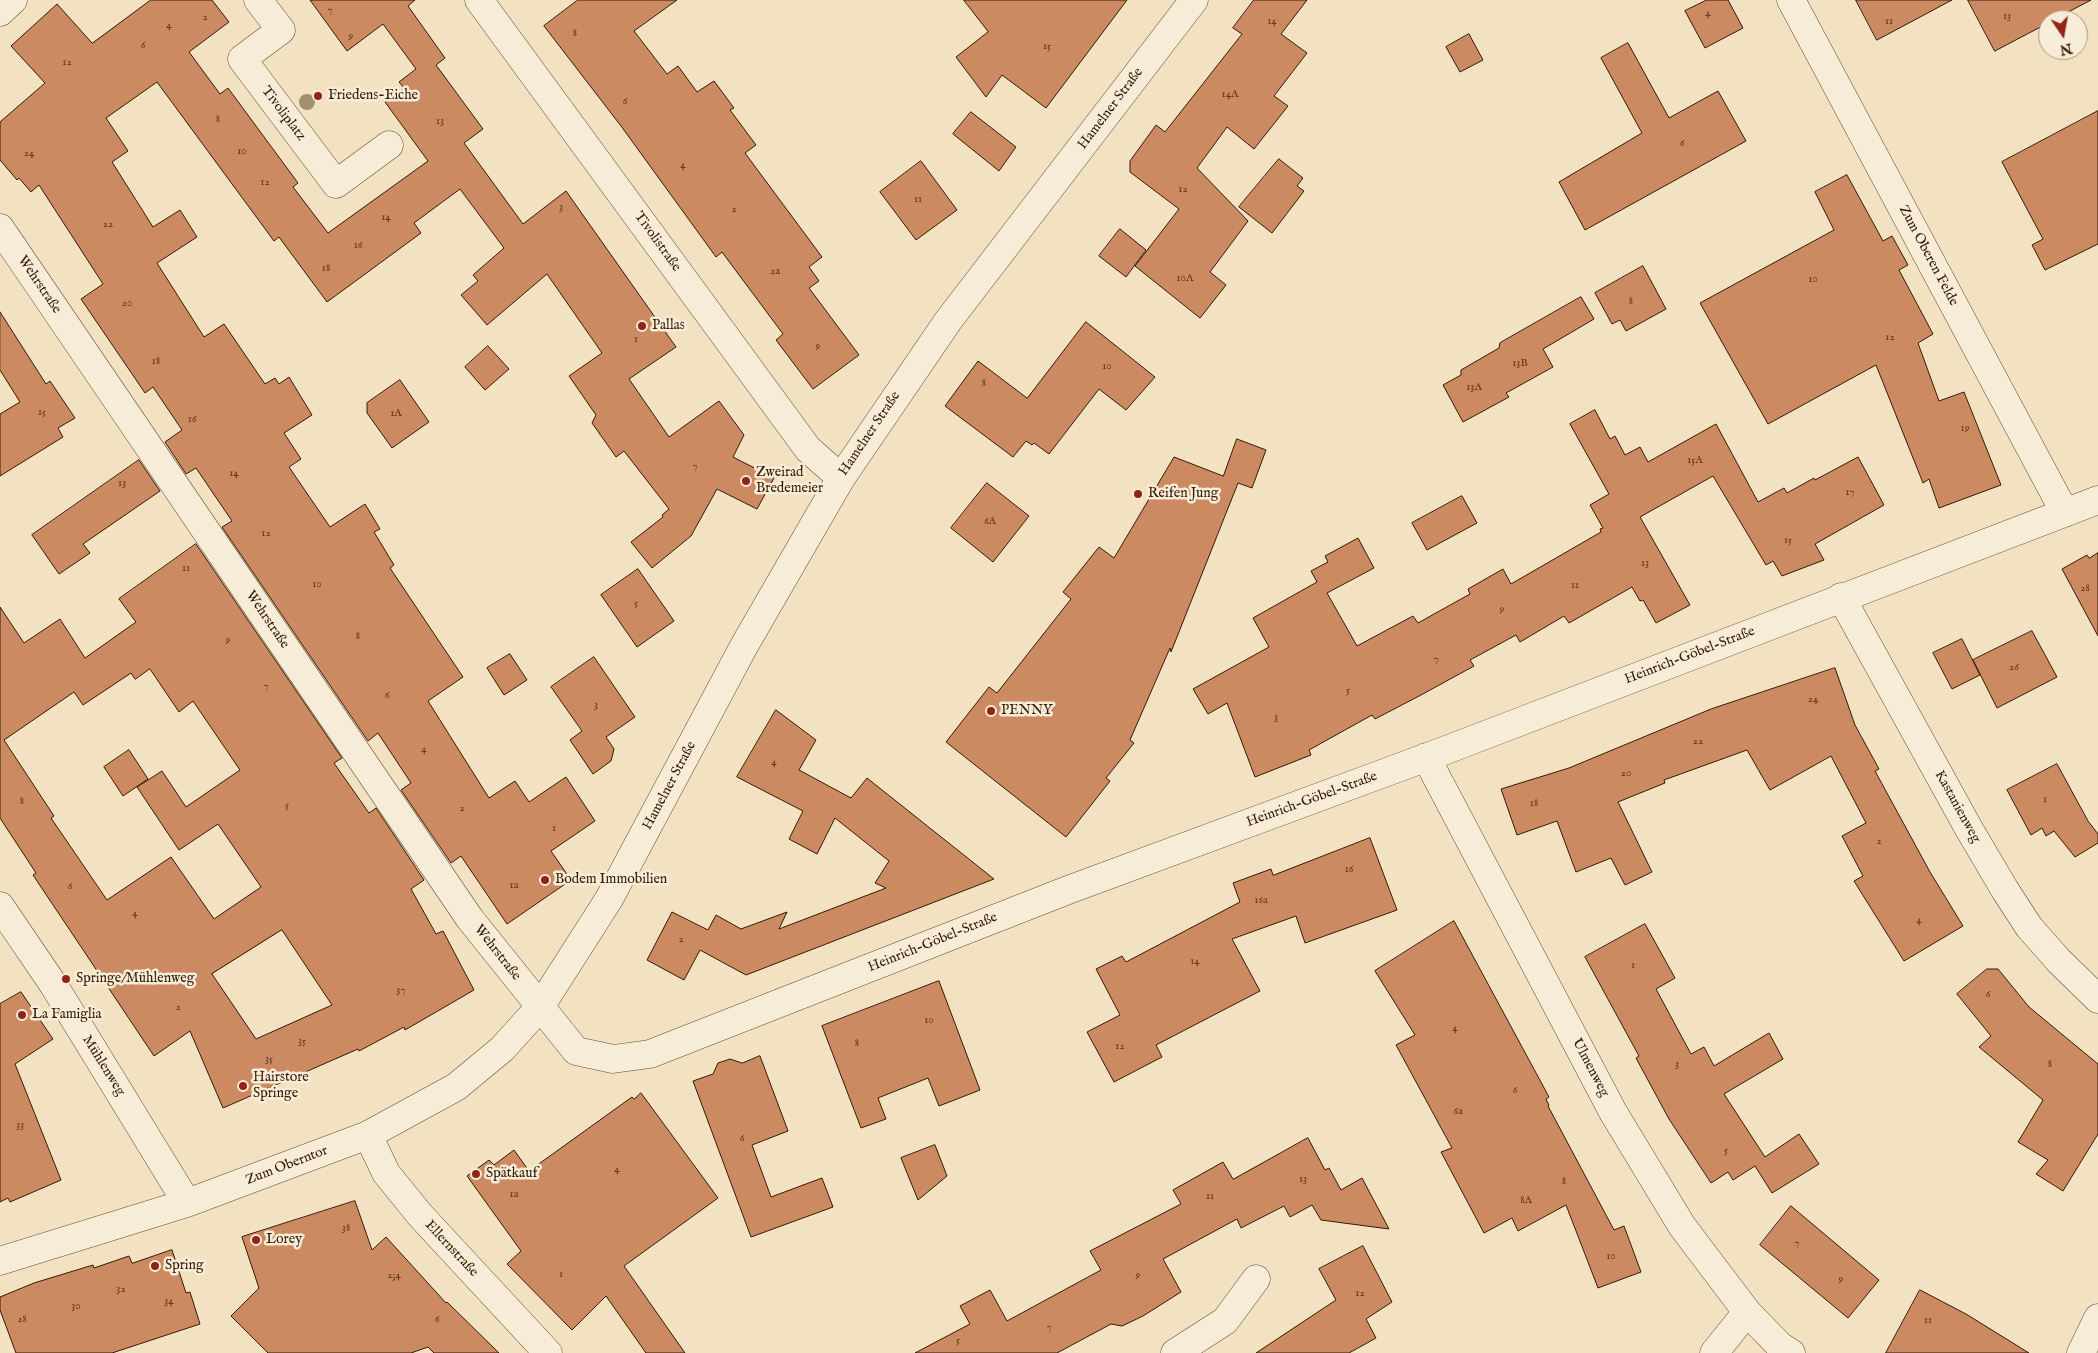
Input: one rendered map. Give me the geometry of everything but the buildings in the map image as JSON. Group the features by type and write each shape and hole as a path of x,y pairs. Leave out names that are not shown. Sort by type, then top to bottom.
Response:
{"street":[{"path":"0,12 13,0"},
{"name":"Tivoliplatz","path":"258,0 280,30 242,59 336,184 389,145"},
{"name":"Tivolistraße","path":"479,0 808,449 841,478"},
{"name":"Hamelner Straße","path":"540,1007 609,899 744,646 841,478 948,321 1194,0"},
{"name":"Zum Oberen Felde","path":"1790,0 2065,513"},
{"name":"Wehrstraße","path":"0,228 470,919 540,1007"},
{"name":"Heinrich-Göbel-Straße","path":"540,1007 576,1051 613,1059 650,1054 1068,890 1426,757 2098,500"},
{"name":"Kastanienweg","path":"1841,597 1969,829 2012,901 2041,941 2098,999"},
{"name":"Ulmenweg","path":"1426,757 1613,1112 1682,1226 1747,1312 1780,1346 1790,1353"},
{"name":"Mühlenweg","path":"0,906 53,984 187,1203"},
{"name":"Zum Oberntor","path":"0,1261 187,1203 368,1135 456,1087 502,1049 540,1007"},
{"name":"Ellernstraße","path":"368,1135 386,1173 420,1215 548,1353"},
{"path":"1175,1353 1225,1321 1256,1279"},
{"path":"1714,1353 1747,1312"},
{"path":"2081,1353 2098,1318"}],"place":[{"name":"Friedens-Eiche","path":"318,96"},
{"name":"Pallas","path":"642,326"},
{"name":"Zweirad Bredemeier","path":"746,481"},
{"name":"Reifen Jung","path":"1138,494"},
{"name":"PENNY","path":"991,711"},
{"name":"Bodem Immobilien","path":"545,880"},
{"name":"Springe/Mühlenweg","path":"66,979"},
{"name":"La Famiglia","path":"22,1015"},
{"name":"Hairstore Springe","path":"243,1086"},
{"name":"Spätkauf","path":"476,1174"},
{"name":"Lorey","path":"256,1240"},
{"name":"Spring","path":"155,1266"}]}
